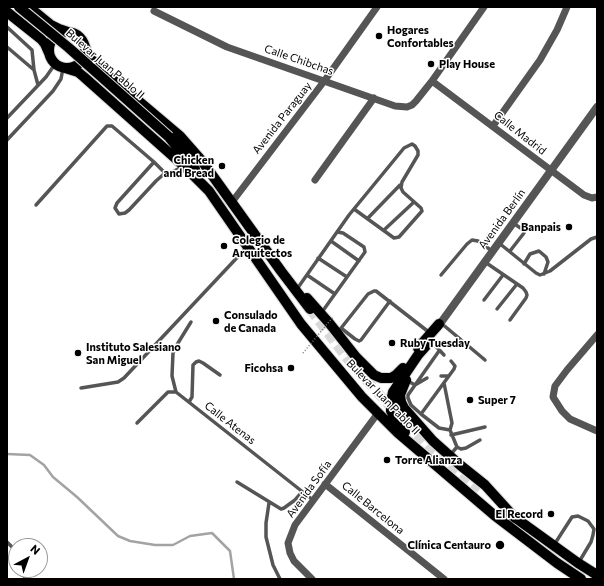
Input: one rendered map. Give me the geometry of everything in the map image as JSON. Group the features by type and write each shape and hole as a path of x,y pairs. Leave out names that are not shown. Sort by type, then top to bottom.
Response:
{"main road":[{"name":"Bulevar Juan Pablo II","path":"19,7 70,48 199,163 216,180"},
{"name":"Bulevar Juan Pablo II","path":"29,7 51,25 70,33"},
{"path":"7,12 45,44 49,54 61,66 76,66 84,56 84,44 81,39 70,33 58,34 50,43 49,54"},
{"name":"Bulevar Juan Pablo II","path":"84,44 87,52 96,65 180,136 202,161 310,309"},
{"name":"Bulevar Juan Pablo II","path":"61,66 78,72 84,77 184,166 209,192"},
{"name":"Bulevar Juan Pablo II","path":"172,140 194,167 209,192 301,324 352,385 378,413 398,434 494,515 538,549 581,579"},
{"path":"293,286 339,330 367,370 381,378 391,378 396,375 429,340"},
{"path":"439,323 402,386 400,395 401,402 404,408 433,440 449,456 485,485 515,518"},
{"path":"429,340 393,392 391,410 398,424 410,437 538,549"},
{"path":"480,489 515,518 597,575"}],"street":[{"name":"Calle Chibchas","path":"154,11 227,47 325,80 395,106 406,107 416,102 484,7"},
{"path":"493,126 540,60 557,30 567,7"},
{"name":"Avenida Paraguay","path":"232,202 325,80 375,8"},
{"name":"Calle Madrid","path":"432,81 584,195 592,198 597,197"},
{"path":"315,180 374,98"},
{"name":"Avenida Berlín","path":"439,323 596,110"},
{"path":"597,335 554,386 553,397 562,411 570,419 597,431"},
{"name":"Avenida Sofía","path":"312,579 294,561 290,553 288,543 295,525 378,413"},
{"name":"Calle Barcelona","path":"325,484 444,579"}],"lane":[{"path":"7,27 32,50 34,70 38,86"},
{"path":"7,47 34,70"},
{"path":"7,118 46,77 61,66"},
{"path":"7,140 53,91 61,79 61,66"},
{"path":"36,204 107,126 112,126 165,173"},
{"path":"293,286 307,275 354,209 404,148 412,144 418,151 418,155 400,186 368,218"},
{"path":"154,162 117,203 115,208 119,214 125,213 129,210 165,173 170,173 184,166"},
{"path":"354,209 394,238 399,237 422,211 421,208 403,192 400,186"},
{"path":"384,230 414,202"},
{"path":"510,251 524,233 522,229 513,223"},
{"path":"321,313 365,252 364,247 343,233 337,232"},
{"path":"499,242 524,264 540,275 557,266 591,239 597,237"},
{"path":"441,275 472,240 478,241 493,251"},
{"path":"331,241 359,261"},
{"path":"81,388 118,382 124,378 248,246"},
{"path":"524,264 530,254 539,251 546,257 548,262 544,274"},
{"path":"318,258 347,277"},
{"path":"485,262 525,290 527,295 510,320"},
{"path":"307,275 335,294"},
{"path":"484,300 503,275"},
{"path":"497,309 517,284"},
{"path":"390,301 361,340 359,341 339,330 371,292 376,291 390,301 444,355"},
{"path":"137,423 168,392 176,392 172,376 173,353 191,322"},
{"path":"439,323 484,360"},
{"path":"439,351 408,398 410,403 421,414 439,428 450,430"},
{"path":"189,402 192,397 193,365 196,362 199,361 203,363 220,375"},
{"path":"421,414 454,369 452,361"},
{"path":"441,376 448,376"},
{"path":"415,386 427,378"},
{"path":"406,379 415,386"},
{"path":"444,383 452,423 450,430 451,435 457,447 461,449 466,448 480,440"},
{"name":"Calle Atenas","path":"176,392 313,500"},
{"path":"451,435 485,427"},
{"path":"449,456 457,447"},
{"path":"236,482 278,508 284,508 295,500 302,492"},
{"path":"269,503 266,523 266,537 273,565 280,579"},
{"path":"553,545 572,517 578,516 588,521 594,529 593,535 591,542 578,563"}],"path":[{"path":"303,354 333,317"}],"waterway":[{"path":"7,454 30,455 44,465 53,477 77,497 118,536 130,541 155,545 173,545 190,536 212,533 230,551 234,579"}],"tunnel":[{"path":"310,309 349,361 427,447 480,489"}],"place":[{"name":"Hogares Confortables","path":"379,36"},
{"name":"Play House","path":"431,64"},
{"name":"Chicken and Bread","path":"222,166"},
{"name":"Banpais","path":"569,227"},
{"name":"Colegio de Arquitectos","path":"224,246"},
{"name":"Consulado de Canada","path":"216,321"},
{"name":"Ruby Tuesday","path":"392,343"},
{"name":"Instituto Salesiano San Miguel","path":"78,353"},
{"name":"Ficohsa","path":"291,368"},
{"name":"Super 7","path":"470,400"},
{"name":"Torre Alianza","path":"387,460"},
{"name":"El Record","path":"551,514"},
{"name":"Clínica Centauro","path":"500,545"}]}
